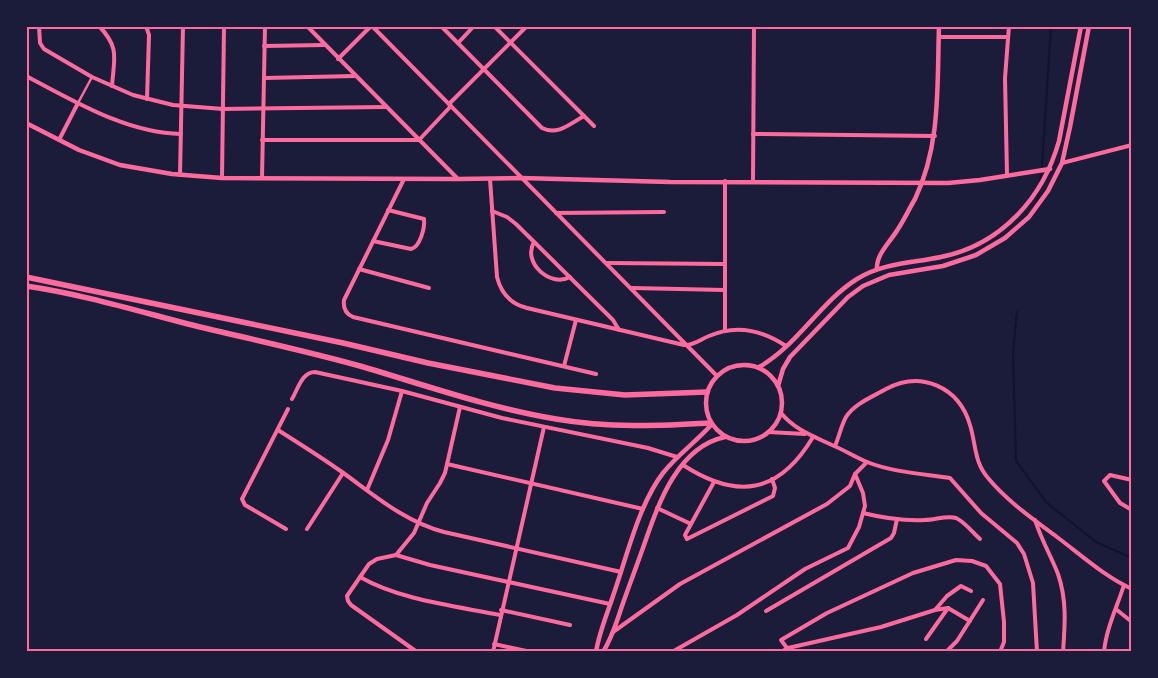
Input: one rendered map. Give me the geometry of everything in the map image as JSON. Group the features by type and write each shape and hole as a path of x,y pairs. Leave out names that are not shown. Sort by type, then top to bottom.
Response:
{"highway":[{"path":"26,277 343,343 436,365 555,388 625,395 707,392"},
{"path":"26,286 79,296 314,354 499,407 538,416 619,426 711,423"}],"street":[{"path":"39,26 40,43 44,49 92,77 133,95 148,99 182,106 223,109 386,107"},
{"path":"99,26 109,36 114,47 112,86"},
{"path":"146,26 149,36 148,99"},
{"path":"180,175 183,26"},
{"path":"222,178 224,26"},
{"path":"262,178 265,26"},
{"path":"307,26 458,180"},
{"path":"338,59 372,26 717,376"},
{"path":"442,26 546,130 558,130 584,116"},
{"path":"458,43 474,26"},
{"path":"494,26 594,126"},
{"path":"262,140 419,140 484,69 527,26"},
{"path":"753,181 754,26"},
{"path":"877,269 879,258 905,218 921,183 934,136 939,26"},
{"path":"1007,176 1005,93 1009,26"},
{"path":"778,386 786,346 847,286 877,269 952,254 982,242 1017,216 1036,194 1050,169 1059,141 1081,26"},
{"path":"759,367 795,352 848,297 863,286 889,275 943,266 986,250 1005,238 1029,216 1056,177 1062,163 1089,26"},
{"path":"939,36 1008,37"},
{"path":"264,46 324,45"},
{"path":"26,76 110,118 166,133 181,134"},
{"path":"264,78 355,76"},
{"path":"59,140 92,77"},
{"path":"26,123 100,159 120,165 139,170 222,178 458,180 522,178 921,183 965,182 1050,169"},
{"path":"753,134 934,136"},
{"path":"1062,163 1132,144"},
{"path":"404,179 344,300 344,309 350,316 596,374"},
{"path":"490,179 497,277 500,287 513,303 522,307 688,346 725,331 741,329 772,337 786,346"},
{"path":"725,181 725,331"},
{"path":"373,241 411,249 418,245 425,223 424,219 388,210"},
{"path":"492,211 512,220 613,320 619,330"},
{"path":"556,212 664,212"},
{"path":"534,242 530,249 532,262 545,276 562,280 570,277"},
{"path":"607,263 725,264"},
{"path":"359,269 429,288"},
{"path":"632,288 725,290"},
{"path":"564,366 576,320"},
{"path":"603,652 613,632 657,508 670,483 683,465 706,443 725,437 743,441 752,440 768,432 778,420 782,400 778,386 770,375 759,367 744,364 723,371 717,376 707,392 705,408 711,423 725,437"},
{"path":"292,399 305,375 312,371 402,391 460,407 643,447 677,457"},
{"path":"835,446 846,417 859,404 902,382 916,381 936,385 952,395 965,412 971,425 977,460 987,477 1015,504 1110,578 1132,589"},
{"path":"367,490 388,440 402,391"},
{"path":"396,555 408,541 419,523 427,503 443,477 460,407"},
{"path":"286,529 245,505 242,501 288,409"},
{"path":"780,413 792,425 807,434 867,462 913,473 950,478 981,513 1017,543 1024,554 1033,584 1037,652"},
{"path":"596,652 610,604 643,509 656,483 677,457 711,423"},
{"path":"493,652 544,426"},
{"path":"278,430 391,507 419,523 444,532 621,572"},
{"path":"768,432 807,434"},
{"path":"683,465 714,482 732,487 757,485 784,472 796,461 813,437"},
{"path":"613,632 680,584 827,504 850,486 855,474 867,462"},
{"path":"447,464 643,509"},
{"path":"307,529 343,473"},
{"path":"672,652 737,615 805,570 848,548 859,527 865,506 863,493 855,474"},
{"path":"1132,480 1110,475 1104,481 1120,503 1132,510"},
{"path":"714,482 685,535 687,540 773,496 775,488 772,479"},
{"path":"657,508 691,524"},
{"path":"863,513 897,519 925,520 951,517 958,519 980,539"},
{"path":"766,611 891,538 897,519"},
{"path":"1035,520 1039,535 1058,575 1064,601 1063,652"},
{"path":"417,652 349,603 348,594 371,562 396,555 430,565 610,604"},
{"path":"789,650 781,640 827,613 913,573 956,560 972,561 986,566 1000,584 1004,622 1004,642 1000,652"},
{"path":"360,578 399,594 500,615"},
{"path":"1104,652 1110,626 1124,585"},
{"path":"935,610 947,596 961,586 971,591"},
{"path":"946,652 957,640 983,600"},
{"path":"926,639 948,608"},
{"path":"781,652 881,627 935,610 948,608 970,621"},
{"path":"501,610 570,625"},
{"path":"1116,610 1132,622"},
{"path":"598,641 604,644 608,642"},
{"path":"494,644 531,652"}],"waterway":[{"path":"1042,166 1051,26"},
{"path":"1040,181 1041,174"},
{"path":"1037,203 1039,192"},
{"path":"1017,312 1013,352 1016,461 1047,503 1096,542 1132,558"}]}
